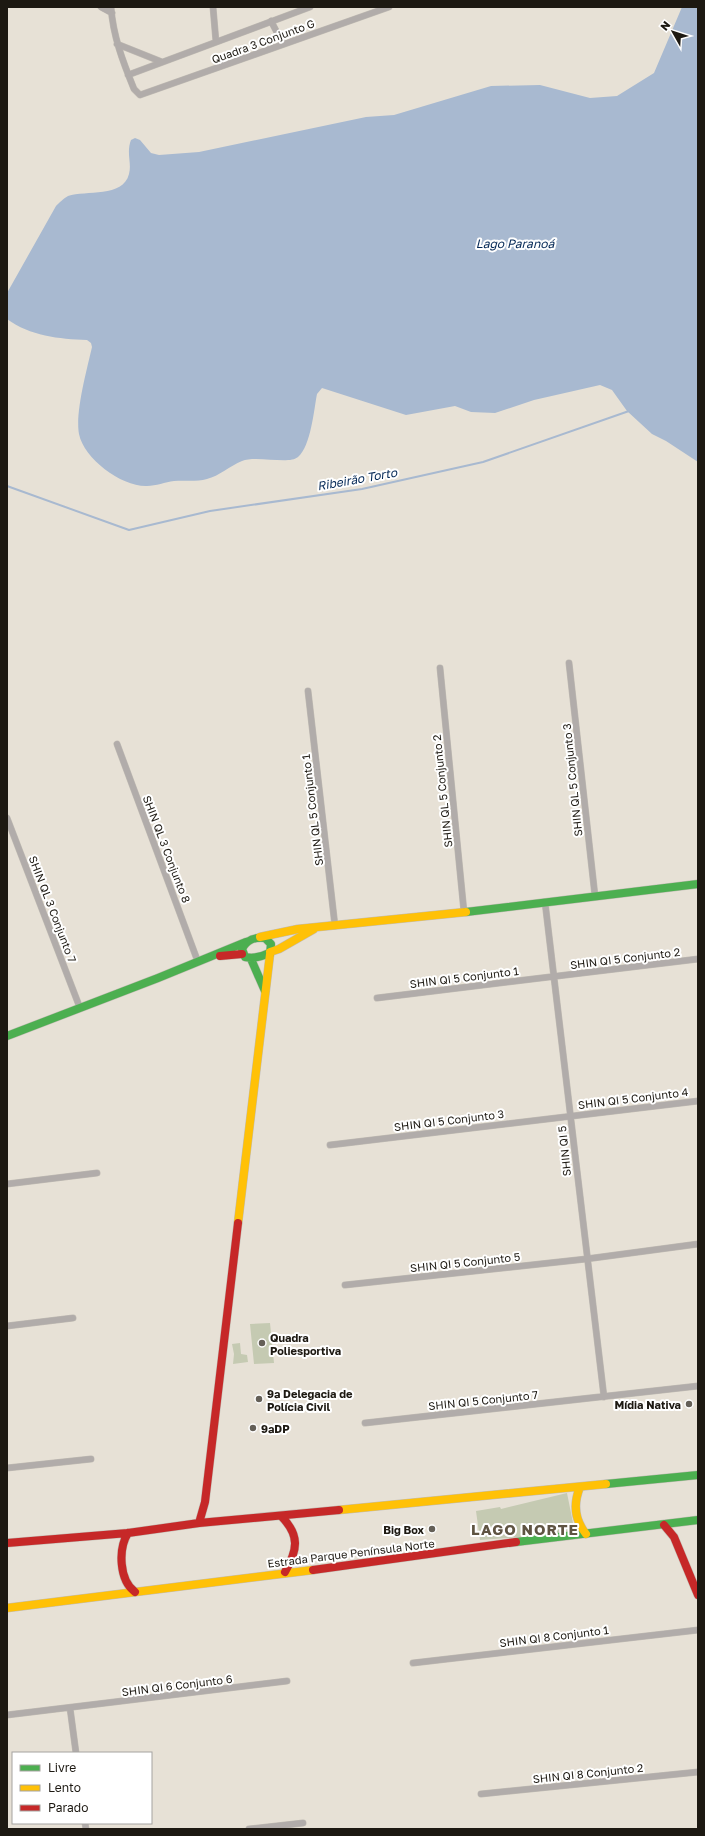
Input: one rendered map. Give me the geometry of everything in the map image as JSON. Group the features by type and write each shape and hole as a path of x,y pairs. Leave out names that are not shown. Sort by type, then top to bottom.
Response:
{"street":[{"path":"101,7 111,10 117,44 128,75 310,7"},
{"path":"213,7 216,42"},
{"name":"Quadra 3 Conjunto G","path":"128,75 137,93 144,94 389,7"},
{"path":"271,21 283,44"},
{"path":"117,44 162,62"},
{"name":"SHIN QL 5 Conjunto 3","path":"569,663 595,896"},
{"name":"SHIN QL 5 Conjunto 2","path":"440,668 464,912"},
{"name":"SHIN QL 5 Conjunto 1","path":"308,691 335,926"},
{"name":"SHIN QL 3 Conjunto 8","path":"117,744 198,962"},
{"name":"SHIN QL 3 Conjunto 7","path":"7,818 80,1008"},
{"path":"7,1036 209,958 250,939 279,932 698,884"},
{"name":"SHIN QI 5","path":"545,902 586,1258 604,1397"},
{"path":"209,958 242,954 251,959 257,959 316,928"},
{"path":"199,1523 205,1502 228,1314 264,991 269,969 269,952 271,944 269,940 260,937"},
{"path":"242,954 242,949 246,942"},
{"path":"251,959 264,991"},
{"name":"SHIN QI 5 Conjunto 2","path":"554,977 698,959"},
{"name":"SHIN QI 5 Conjunto 1","path":"377,998 554,977"},
{"name":"SHIN QI 5 Conjunto 4","path":"570,1116 698,1101"},
{"name":"SHIN QI 5 Conjunto 3","path":"330,1145 570,1116"},
{"path":"7,1184 97,1173"},
{"name":"SHIN QI 5 Conjunto 5","path":"345,1285 698,1244"},
{"path":"7,1326 73,1318"},
{"name":"SHIN QI 5 Conjunto 7","path":"364,1423 698,1386"},
{"path":"7,1468 91,1459"},
{"path":"7,1543 128,1533 199,1523 698,1475"},
{"path":"580,1487 576,1495 574,1509 579,1525 586,1534"},
{"path":"205,1502 210,1522"},
{"path":"281,1516 290,1525 295,1542 294,1555 285,1572"},
{"name":"Estrada Parque Península Norte","path":"7,1608 698,1520"},
{"path":"674,1537 681,1523"},
{"path":"664,1525 674,1537 698,1595"},
{"path":"128,1533 123,1539 120,1548 126,1583 128,1587 135,1592"},
{"name":"SHIN QI 8 Conjunto 1","path":"413,1663 698,1630"},
{"name":"SHIN QI 6 Conjunto 6","path":"7,1716 287,1681"},
{"path":"70,1708 76,1752"},
{"name":"SHIN QI 8 Conjunto 2","path":"481,1794 698,1772"},
{"path":"249,1829 303,1823"}],"green space":[{"name":"Quadra Poliesportiva","path":"270,1323 274,1363 254,1364 250,1324"},
{"path":"240,1343 241,1354 247,1355 248,1362 233,1364 234,1354 232,1344"},
{"path":"567,1493 575,1533 480,1540 476,1511 500,1507 501,1509"}],"water":[{"name":"Lago Paranoá","path":"682,7 698,7 698,462 666,441 652,434 627,411 612,390 600,385 534,400 495,413 471,412 455,406 406,415 322,388 317,394 306,445 298,457 287,460 248,459 216,476 203,480 174,481 150,486 137,485 116,477 96,462 88,453 79,434 78,425 80,403 92,347 91,343 87,340 45,336 16,325 7,319 7,293 56,206 68,196 112,190 125,182 130,170 129,154 131,140 135,138 140,140 151,153 159,155 199,152 366,117 394,115 491,86 540,85 590,98 617,96 654,73"}],"waterway":[{"name":"Ribeirão Torto","path":"7,486 129,530 210,511 362,489 483,462 629,411"}],"traffic: fast":[{"path":"466,912 698,884"},
{"path":"269,953 263,956 248,958 245,957 242,949 246,943 252,939 265,938 271,944 270,954"},
{"path":"7,1036 158,978 246,942"},
{"path":"251,959 265,991"},
{"path":"606,1484 698,1475"},
{"path":"516,1542 698,1520"}],"traffic: slow":[{"path":"260,937 298,929 466,912"},
{"path":"270,952 279,949 314,929"},
{"path":"238,1223 270,954"},
{"path":"339,1510 606,1484"},
{"path":"580,1487 576,1499 576,1511 579,1523 586,1534"},
{"path":"7,1608 313,1570"}],"traffic: jam":[{"path":"220,956 242,954"},
{"path":"199,1523 205,1502 238,1223"},
{"path":"7,1543 128,1533 199,1523 339,1510"},
{"path":"281,1516 291,1530 295,1543 293,1557 285,1572"},
{"path":"664,1525 674,1537 698,1595"},
{"path":"128,1533 123,1547 122,1564 126,1580 135,1592"},
{"path":"313,1570 516,1542"}],"place":[{"name":"Quadra Poliesportiva","path":"262,1343"},
{"name":"9ª Delegacia de Polícia Civil","path":"259,1399"},
{"name":"Mídia Nativa","path":"689,1404"},
{"name":"9ªDP","path":"253,1428"},
{"name":"Big Box","path":"432,1529"}],"district":[{"name":"LAGO NORTE","path":"525,1529"}]}
